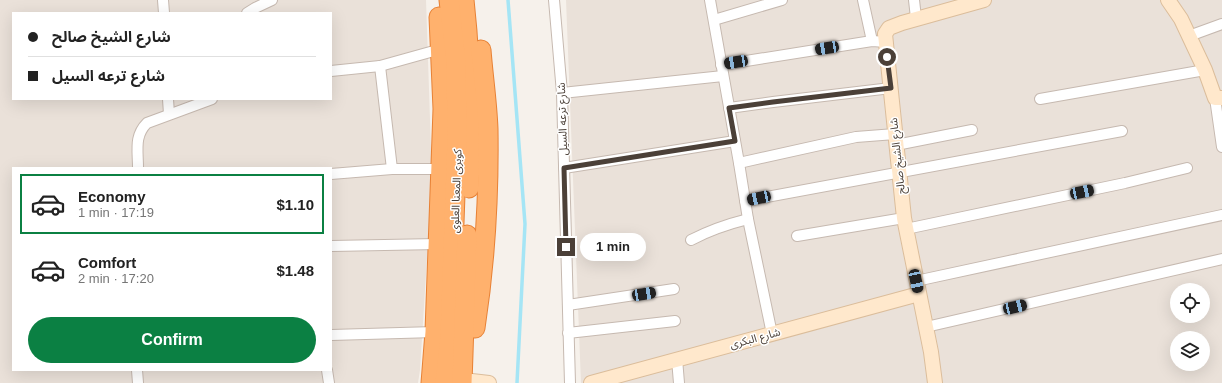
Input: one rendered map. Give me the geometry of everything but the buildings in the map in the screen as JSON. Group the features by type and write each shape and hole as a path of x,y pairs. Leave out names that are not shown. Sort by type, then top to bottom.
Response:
{"highway":[{"path":"431,383 435,332 443,109 438,0"},
{"name":"كوبرى المعنا العلوى","path":"449,0 457,83 462,193 457,382"},
{"name":"كوبرى المعنا العلوى","path":"462,193 471,149 471,90 464,0"},
{"path":"457,382 471,351 477,315 487,200 488,127 478,0"}],"street":[{"path":"163,0 164,12"},
{"path":"249,12 272,0"},
{"name":"شارع ترعه السيل","path":"554,0 562,93 570,383"},
{"path":"710,0 740,163 748,219 772,334"},
{"path":"714,20 782,0"},
{"path":"863,0 872,41"},
{"path":"914,0 916,18"},
{"path":"721,65 872,41 886,42 885,34 887,29 916,18 984,0"},
{"path":"1168,0 1181,18 1219,98 1222,147"},
{"path":"1189,36 1222,24"},
{"name":"شارع الشيخ صالح","path":"886,42 905,223 931,352 935,383"},
{"path":"332,70 380,66 441,49"},
{"path":"380,66 392,169"},
{"path":"1040,99 1206,70"},
{"path":"562,93 723,76"},
{"path":"729,108 891,88"},
{"path":"168,100 169,114"},
{"path":"138,167 138,135 147,123 209,100"},
{"path":"740,163 856,137 896,139 972,130"},
{"path":"745,201 899,171 1122,131"},
{"path":"564,168 735,141"},
{"path":"797,236 905,223 1125,183 1187,168"},
{"path":"332,174 392,169 441,169"},
{"path":"918,287 1222,215"},
{"path":"691,240 726,224 748,219"},
{"path":"332,246 438,244"},
{"path":"926,327 1222,258"},
{"name":"شارع البكرى","path":"591,383 772,334 918,287"},
{"path":"568,305 674,289"},
{"path":"568,333 675,321"},
{"path":"332,335 435,332"},
{"path":"678,359 679,383"},
{"path":"137,371 138,383"},
{"path":"327,371 329,383"},
{"path":"457,382 489,383"}],"shaded area":[{"path":"0,0 426,0 432,179 418,383 0,383"},
{"path":"566,0 1222,0 1222,383 581,383"}],"waterway":[{"path":"508,0 525,224 517,383"}],"route":[{"path":"566,247 564,168 735,141 729,108 891,88 887,57"}]}
